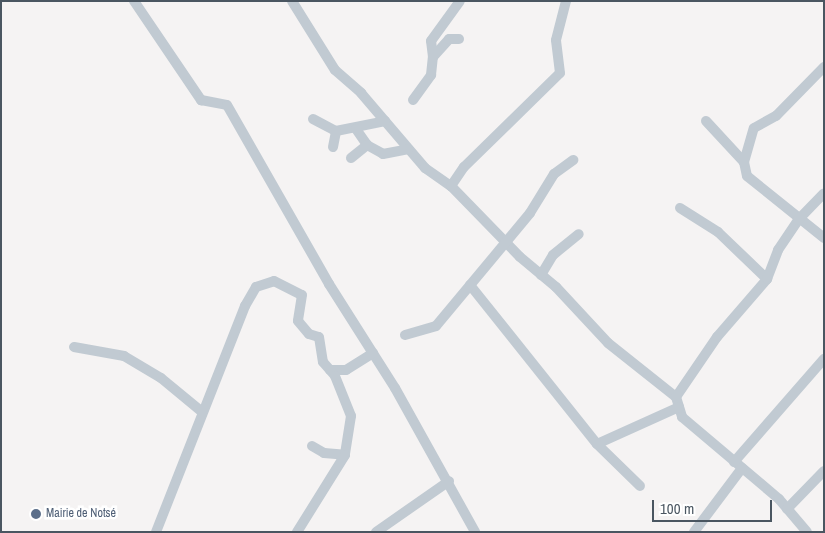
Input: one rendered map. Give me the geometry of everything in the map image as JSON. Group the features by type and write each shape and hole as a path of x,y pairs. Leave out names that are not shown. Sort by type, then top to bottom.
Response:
{"street":[{"path":"134,1 201,100 227,105 329,284 373,353 449,481 475,532"},
{"path":"292,1 335,70 385,121 425,168 451,186 505,243 542,275 608,343 677,402 682,417 788,509 806,532"},
{"path":"414,100 431,75 433,57 431,41 460,1"},
{"path":"451,186 464,167 560,73 556,40 566,1"},
{"path":"433,57 449,39 460,38"},
{"path":"824,67 776,116 754,128 744,162 747,176 798,220 824,238"},
{"path":"313,119 336,131 356,129 385,121"},
{"path":"706,121 744,162"},
{"path":"356,129 367,146 383,154 409,149"},
{"path":"333,147 336,131"},
{"path":"351,158 367,146"},
{"path":"404,335 436,326 505,243 554,174 573,160"},
{"path":"597,444 677,402 717,337 767,279 778,250 798,220 824,193"},
{"path":"680,208 718,232 767,279"},
{"path":"542,275 554,255 579,234"},
{"path":"156,532 201,411 245,306 260,284 282,283 302,295 298,321 309,334 319,337 323,362 330,370 351,416 345,455 297,532"},
{"path":"470,285 597,444 640,486"},
{"path":"74,347 124,356 161,378 201,411"},
{"path":"330,370 360,364 373,353"},
{"path":"694,532 738,465 824,359"},
{"path":"312,446 324,454 345,455"},
{"path":"788,509 824,471"},
{"path":"376,532 449,481"}],"place":[{"name":"Mairie de Notsé","path":"36,514"}]}
